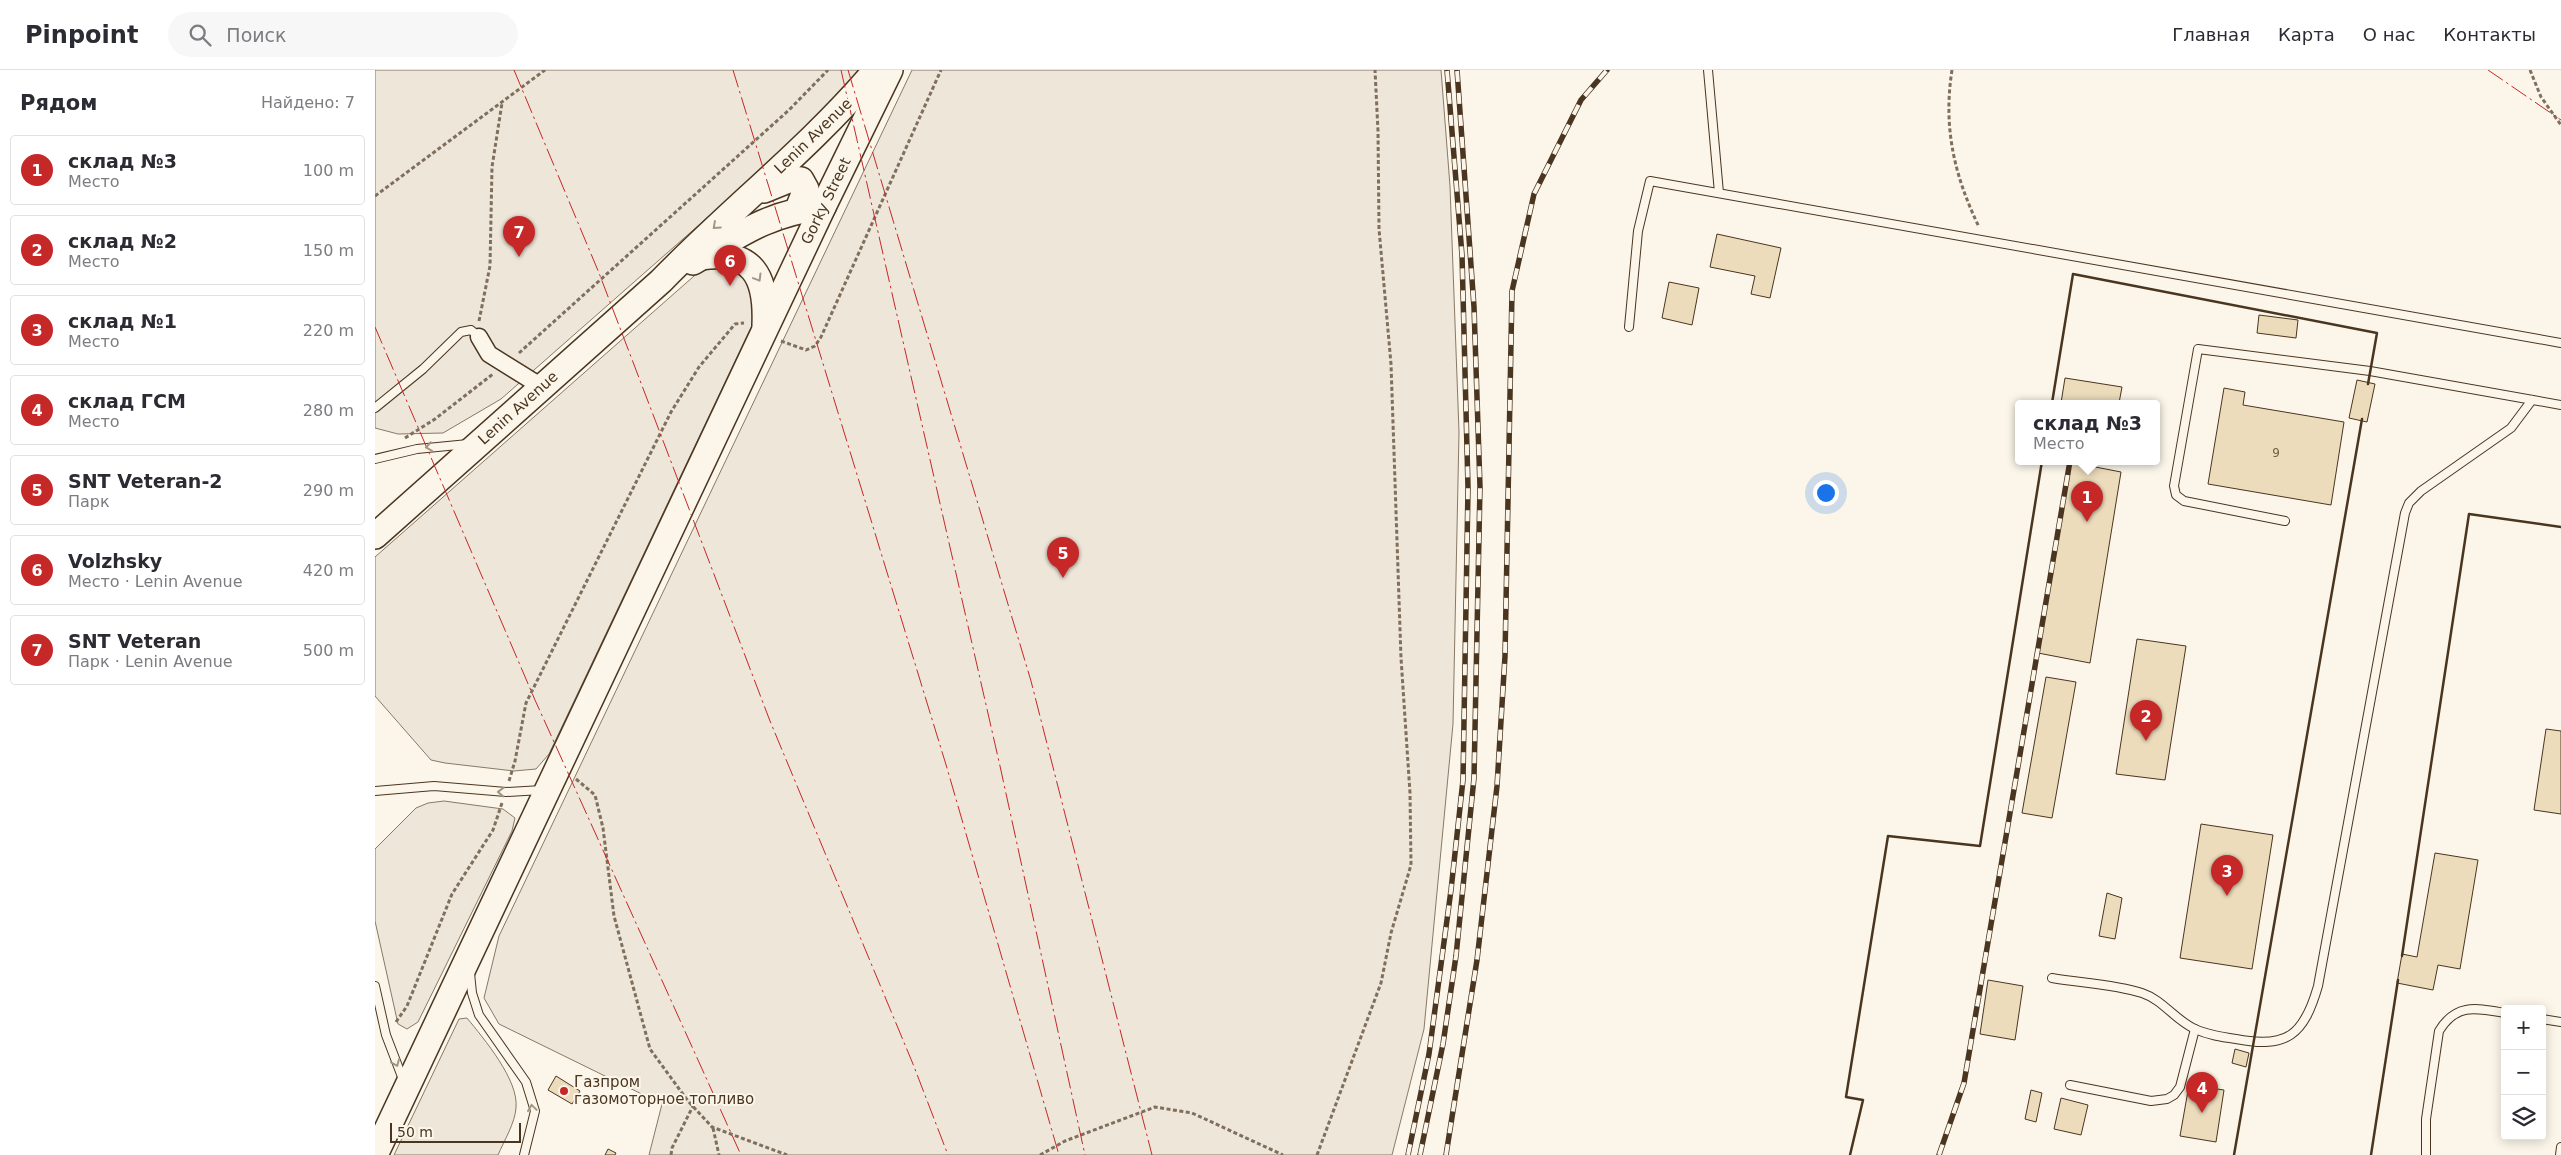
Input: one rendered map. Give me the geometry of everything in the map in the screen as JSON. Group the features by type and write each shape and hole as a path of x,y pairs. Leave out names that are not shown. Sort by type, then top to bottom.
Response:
{"main road":[{"name":"Lenin Avenue","path":"375,536 661,281 704,236 822,130 876,70"},
{"name":"Gorky Street","path":"375,1155 823,207 890,70"},
{"path":"747,198 791,178 801,180 807,189 798,210"},
{"name":"Lenin Avenue","path":"661,281 752,227 773,217 798,210 823,207"},
{"path":"701,257 717,255 737,258 749,264 764,288 765,333"}],"street":[{"path":"479,337 489,354 542,387"}],"lane":[{"path":"1708,70 1719,193"},
{"path":"1629,327 1638,231 1650,181 2561,343"},
{"path":"375,408 423,369 461,332 471,330 479,337"},
{"path":"2285,521 2184,501 2176,495 2174,486 2198,348 2370,371 2561,405"},
{"path":"2052,978 2141,993 2156,999 2183,1022 2195,1029 2261,1044 2278,1042 2296,1031 2311,1012 2318,986 2405,513 2409,503 2421,491 2511,428 2532,400"},
{"path":"375,459 440,445 477,444"},
{"path":"375,791 435,786 506,792 554,778"},
{"path":"476,944 470,969 472,993 479,1015 526,1082 535,1111 524,1155"},
{"path":"375,986 386,1036 407,1090"},
{"path":"2426,1155 2426,1119 2439,1031 2446,1019 2458,1011 2470,1009 2501,1013"},
{"path":"2546,1020 2561,1022"},
{"path":"2070,1084 2151,1101 2167,1099 2174,1095 2180,1087 2195,1029"},
{"path":"2559,1155 2561,1148"}],"path":[{"path":"375,196 545,70"},
{"path":"397,443 435,419 506,364 789,110 829,70"},
{"path":"386,1036 407,1006 453,894 493,830 515,762 526,703 671,412 699,367 735,324 742,322 789,346 806,350 815,346 821,337 941,70"},
{"path":"1317,1155 1381,983 1391,933 1411,865 1410,794 1401,658 1391,364 1379,229 1375,70"},
{"path":"1952,70 1947,114 1949,139 1971,211 1986,241"},
{"path":"2530,70 2541,97 2561,125"},
{"path":"479,337 479,316 490,266 492,167 502,103"},
{"path":"554,778 595,795 603,828 614,916 649,1049 693,1106 712,1127 787,1155"},
{"path":"671,1155 672,1148 693,1106"},
{"path":"1041,1155 1065,1141 1155,1107 1192,1113 1283,1155"},
{"path":"712,1127 719,1155"}],"shaded area":[{"path":"375,70 860,70 807,130 501,399 443,433 398,434 375,428"},
{"path":"912,70 1441,70 1450,186 1459,432 1453,724 1424,1029 1392,1155 649,1155 662,1104 499,1024 484,998 499,936"},
{"path":"726,266 742,275 751,286 755,319 549,754 536,769 514,771 431,760 375,696 375,557 702,269"},
{"path":"444,801 503,809 515,818 512,831 418,1022 407,1029 398,1024 375,921 375,849 416,808 428,803"},
{"path":"467,1018 499,1060 512,1085 515,1097 514,1120 498,1155 394,1155 459,1019"}],"building":[{"path":"1717,234 1781,248 1770,298 1751,294 1755,276 1710,267"},
{"path":"1669,282 1699,288 1692,325 1662,318"},
{"path":"2259,315 2298,320 2296,338 2257,333"},
{"path":"2065,378 2122,387 2120,400 2061,400"},
{"path":"2357,380 2375,384 2367,422 2349,418"},
{"path":"2224,388 2245,392 2243,405 2344,422 2331,505 2208,484"},
{"path":"2069,465 2085,465 2121,472 2090,663 2038,653"},
{"path":"2137,639 2186,646 2165,780 2116,774"},
{"path":"2046,677 2076,682 2052,818 2022,813"},
{"path":"2546,729 2561,731 2561,814 2534,810"},
{"path":"2201,824 2273,835 2252,969 2180,958"},
{"path":"2435,853 2478,860 2460,969 2438,965 2433,990 2397,983 2402,954 2417,957"},
{"path":"2107,893 2122,898 2115,939 2099,936"},
{"path":"1988,980 2023,986 2015,1040 1980,1034"},
{"path":"2235,1049 2249,1053 2246,1067 2232,1063"},
{"path":"556,1076 580,1091 572,1104 548,1090"},
{"path":"2189,1085 2224,1090 2216,1142 2180,1136"},
{"path":"2031,1090 2042,1093 2036,1122 2025,1119"},
{"path":"2061,1098 2088,1105 2081,1135 2054,1129"},
{"path":"608,1149 616,1153 615,1155 605,1155"}],"railway":[{"path":"1408,1155 1429,1054 1451,890 1463,780 1468,488 1462,255 1447,70"},
{"path":"1420,1155 1443,1044 1456,956 1474,778 1480,487 1474,307 1457,70"},
{"path":"1446,1155 1477,960 1497,786 1505,656 1512,291 1534,194 1581,100 1607,70"},
{"path":"1939,1155 1964,1083 2069,465"}],"wall":[{"path":"2052,400 2073,274 2377,333 2368,384"},
{"path":"2234,1155 2362,419"},
{"path":"1850,1155 1863,1100 1846,1097 1888,836 1980,846 2041,465"},
{"path":"2402,956 2469,514 2561,527"},
{"path":"2371,1155 2398,980"}],"power":[{"path":"514,70 599,273 770,721 913,1064 948,1155"},
{"path":"733,70 947,768 1059,1155"},
{"path":"841,70 1000,766 1085,1155"},
{"path":"848,70 1031,681 1152,1155"},
{"path":"2488,70 2561,120"},
{"path":"375,327 535,700 741,1155"}],"place":[{"name":"SNT Veteran","path":"519,257"},
{"name":"Volzhsky","path":"730,286"},
{"name":"склад №3","path":"2087,522"},
{"name":"SNT Veteran-2","path":"1063,578"},
{"name":"склад №2","path":"2146,741"},
{"name":"склад №1","path":"2227,896"},
{"name":"Газпром газомоторное топливо","path":"564,1091"},
{"name":"склад ГСМ","path":"2202,1113"}]}
